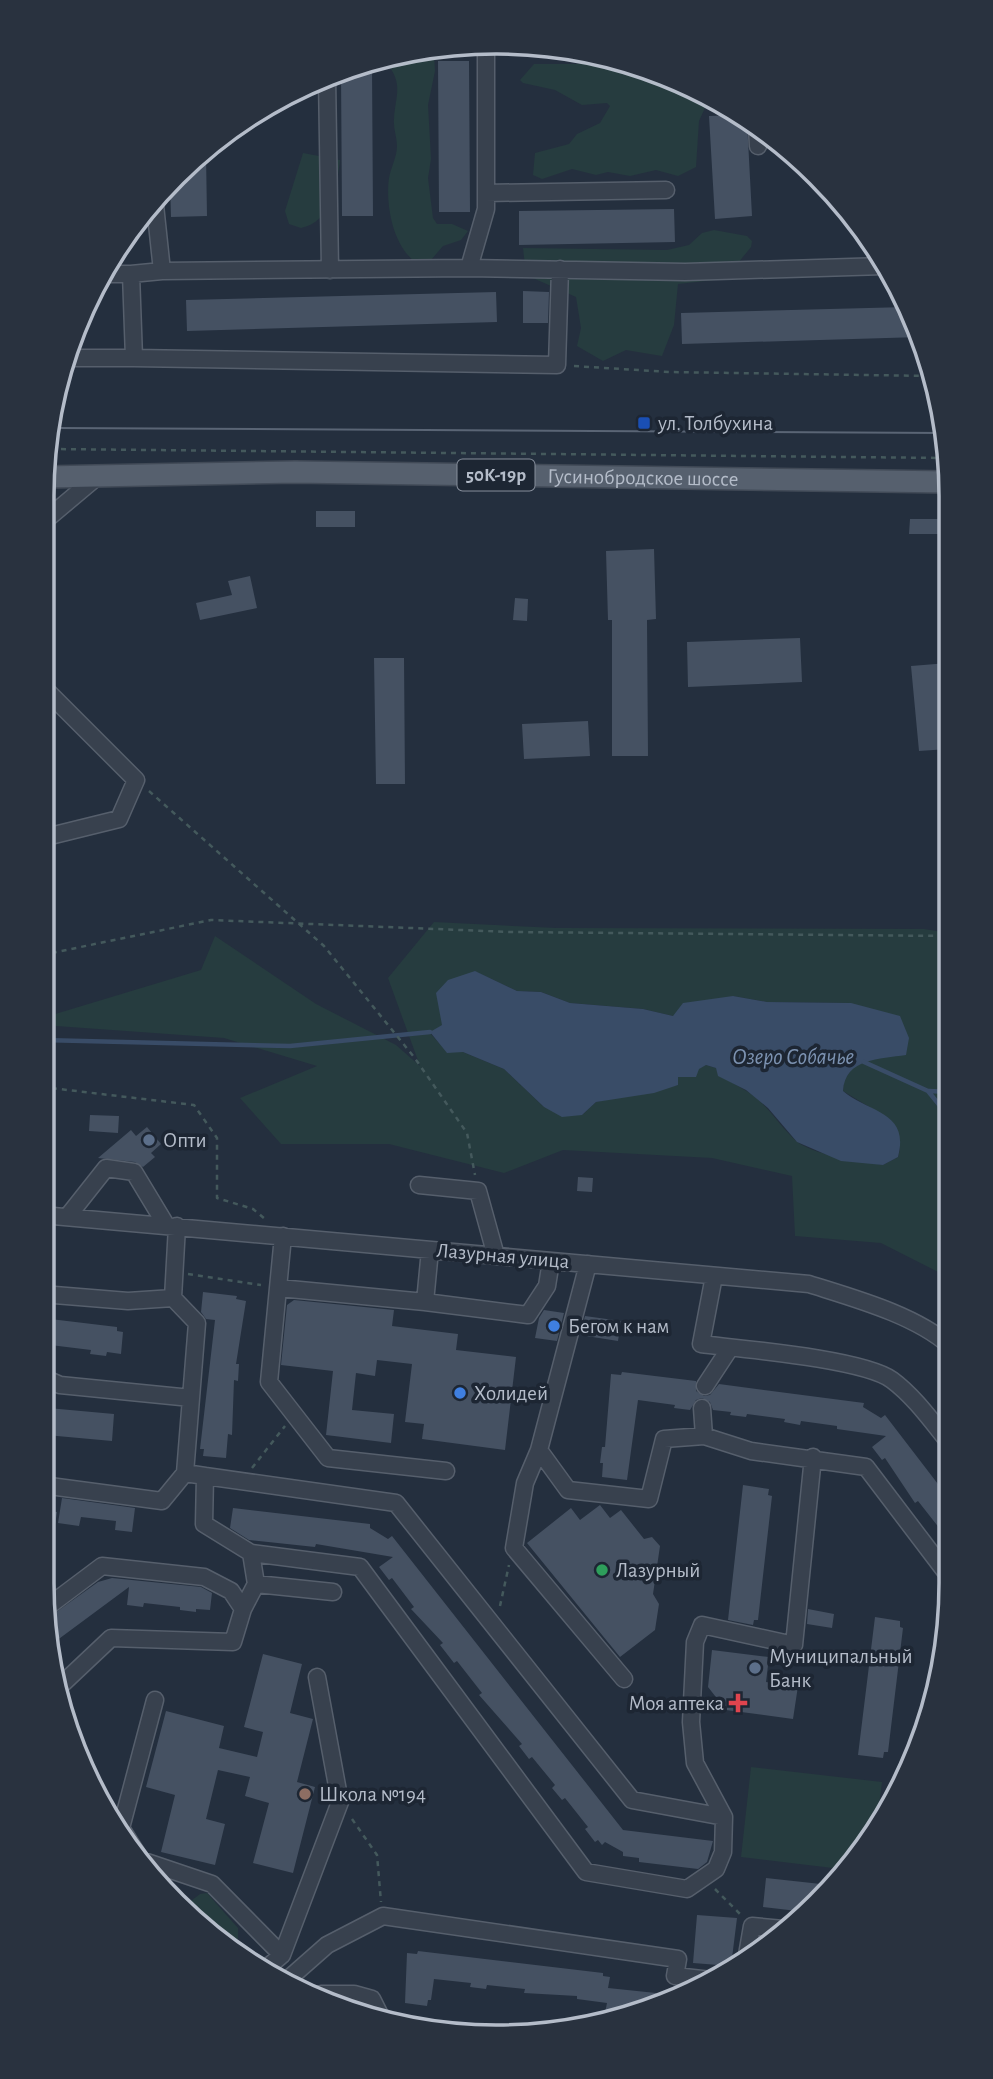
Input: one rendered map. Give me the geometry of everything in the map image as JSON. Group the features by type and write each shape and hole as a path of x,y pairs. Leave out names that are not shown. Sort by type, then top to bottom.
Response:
{"main road":[{"name":"Гусинобродское шоссе","path":"55,477 295,472 938,482"}],"street":[{"path":"469,268 486,209 486,54"},
{"path":"327,88 330,270"},
{"path":"758,140 758,146"},
{"path":"486,193 666,190"},
{"path":"156,215 162,271"},
{"path":"115,274 162,271 469,268 685,272 874,266"},
{"path":"77,358 557,365 560,269"},
{"path":"131,274 134,358"},
{"path":"54,513 98,476"},
{"path":"54,698 136,780 119,819 54,835"},
{"path":"54,1487 162,1502 185,1473 197,1323 173,1298 172,1226 134,1172 106,1168 68,1216"},
{"path":"419,1185 478,1191 496,1256"},
{"name":"Лазурная улица","path":"54,1215 809,1284 864,1302 939,1336"},
{"path":"283,1236 269,1382 328,1458 446,1471"},
{"path":"425,1302 430,1250"},
{"path":"279,1288 528,1315 547,1286 551,1261"},
{"path":"588,1264 539,1450 526,1483 514,1548 624,1679"},
{"path":"714,1276 701,1344 846,1364 891,1379 939,1430"},
{"path":"54,1295 128,1301 173,1298"},
{"path":"705,1386 730,1348"},
{"path":"54,1382 191,1398"},
{"path":"702,1408 704,1436"},
{"path":"539,1450 568,1490 649,1499 664,1438 704,1436 751,1451 813,1457 866,1467 939,1563"},
{"path":"205,1476 204,1524 251,1553 360,1567 586,1872 687,1889 716,1869 723,1852 724,1817 695,1763 691,1722 695,1642 702,1625 794,1645 813,1457"},
{"path":"185,1473 396,1503 632,1800 724,1817"},
{"path":"66,1681 111,1638 233,1642 243,1609 256,1584 251,1553"},
{"path":"55,1601 102,1566 204,1577 231,1591 243,1609"},
{"path":"256,1584 333,1592"},
{"path":"273,1963 282,1955 340,1802 317,1677"},
{"path":"123,1819 155,1700"},
{"path":"157,1865 212,1884 282,1955"},
{"path":"293,1975 327,1945 383,1916 678,1959 675,1976 694,1978"},
{"path":"749,1945 752,1926 773,1927"},
{"path":"335,1994 354,1994 372,1999 377,2008"}],"path":[{"path":"557,365 669,372 922,376"},
{"path":"57,450 937,458"},
{"path":"136,780 324,946 414,1057 467,1133 478,1191"},
{"path":"54,953 211,920 510,933 939,936"},
{"path":"54,1088 194,1105 217,1138 217,1198 253,1209 283,1236"},
{"path":"174,1272 279,1288"},
{"path":"242,1482 294,1414"},
{"path":"491,1622 497,1616 514,1548"},
{"path":"340,1802 377,1855 383,1916"},
{"path":"705,1877 752,1926"}],"green space":[{"path":"434,59 435,71 428,105 431,159 428,178 433,218 437,224 452,224 468,231 461,240 443,246 425,267 414,261 406,252 390,216 389,178 397,150 394,122 397,84 389,67"},
{"path":"534,64 588,64 639,78 692,100 705,107 699,121 696,167 678,176 656,170 630,176 608,172 596,175 572,169 542,179 533,175 535,153 569,144 577,134 600,123 610,106 607,103 582,105 555,90 520,80"},
{"path":"303,153 340,160 337,181 326,211 311,224 301,228 289,224 285,211"},
{"path":"714,230 747,236 752,241 751,247 725,279 678,284 674,325 662,356 626,350 603,361 577,346 581,328 576,297 526,275 523,248 667,250 689,245 702,233"},
{"path":"434,922 556,928 924,929 939,931 939,1272 881,1243 795,1236 792,1176 712,1158 563,1150 504,1173 389,1144 281,1144 240,1098 317,1066 224,1038 54,1026 54,1014 201,970 215,936 316,1004 396,1045 420,1066 388,978","holes":["474,971 517,991 541,992 570,1003 643,1009 673,1016 733,996 767,1002 851,1003 851,1070 844,1080 843,1091 871,1108 900,1149 898,1157 883,1165 812,1150 795,1140 754,1096 716,1068 706,1065 676,1076 678,1085 596,1102 582,1115 544,1107 504,1069 463,1052 447,1052 430,1033 442,1025"]},
{"path":"751,1767 882,1782 879,1804 834,1868 741,1857"},
{"path":"207,1893 238,1928 237,1940 191,1901 200,1894"}],"water":[{"name":"Озеро Собачье","path":"475,971 517,991 541,992 570,1003 643,1009 673,1016 683,1003 733,996 767,1002 851,1003 900,1016 909,1038 906,1055 875,1059 857,1066 845,1080 843,1091 893,1122 900,1142 898,1157 883,1165 841,1161 797,1142 768,1108 746,1090 718,1076 716,1068 706,1065 699,1069 696,1077 678,1077 678,1085 654,1093 596,1102 582,1115 562,1117 544,1107 504,1069 463,1052 447,1053 430,1032 442,1025 436,993 448,980"}],"building":[{"path":"438,61 469,61 470,212 439,212"},
{"path":"372,72 373,216 342,216 341,83"},
{"path":"709,116 721,116 748,133 752,216 715,219"},
{"path":"206,163 207,216 171,217 170,198"},
{"path":"674,209 675,242 519,245 519,211"},
{"path":"523,291 549,292 548,323 523,323"},
{"path":"496,292 497,322 187,331 186,300"},
{"path":"896,307 909,337 682,344 681,313"},
{"path":"316,511 355,511 355,527 316,527"},
{"path":"910,519 939,519 939,534 909,534"},
{"path":"654,549 656,619 647,620 648,756 612,756 612,620 608,620 606,551"},
{"path":"250,576 257,608 200,620 196,603 232,595 228,581"},
{"path":"515,598 528,599 527,621 513,620"},
{"path":"800,638 802,682 688,687 687,642"},
{"path":"374,658 404,658 405,784 376,784"},
{"path":"939,664 939,750 919,751 911,666"},
{"path":"588,721 590,756 524,759 522,724"},
{"path":"90,1115 119,1116 118,1133 89,1131"},
{"path":"147,1127 161,1144 151,1153 155,1157 143,1167 135,1162 98,1158 131,1130 136,1136"},
{"path":"578,1177 593,1178 592,1192 577,1191"},
{"path":"203,1292 237,1296 236,1299 246,1301 236,1364 239,1364 238,1381 234,1380 232,1435 228,1434 226,1458 203,1456 204,1449 200,1449 215,1320 206,1319 201,1312"},
{"path":"294,1300 394,1310 392,1326 458,1334 456,1350 516,1357 505,1450 422,1439 424,1424 405,1422 412,1364 377,1360 375,1376 356,1373 352,1410 394,1414 391,1443 326,1435 333,1371 281,1365 287,1305"},
{"name":"Бегом к нам","path":"544,1310 564,1313 557,1341 535,1338 539,1318"},
{"path":"585,1316 621,1321 618,1341 580,1335"},
{"path":"54,1319 117,1327 117,1331 123,1332 121,1354 90,1354 91,1350 54,1345"},
{"path":"622,1372 696,1381 696,1391 704,1396 710,1395 719,1384 864,1403 863,1407 881,1418 885,1415 939,1485 939,1528 918,1501 915,1503 885,1458 882,1460 872,1447 886,1436 801,1421 800,1425 784,1422 785,1419 747,1414 746,1417 730,1415 731,1412 713,1410 710,1402 702,1398 696,1400 690,1410 638,1400 627,1480 602,1477 603,1463 600,1463 602,1447 605,1447 611,1374 621,1375"},
{"path":"54,1409 114,1414 112,1441 54,1436"},
{"path":"743,1485 769,1489 768,1495 772,1496 758,1620 754,1620 753,1625 728,1620"},
{"path":"62,1498 135,1508 132,1532 115,1530 116,1521 81,1517 79,1526 58,1523"},
{"name":"Лазурный","path":"600,1505 610,1518 621,1510 644,1539 652,1537 660,1546 653,1594 659,1604 655,1630 620,1657 527,1543 571,1508 580,1520"},
{"path":"233,1508 370,1524 370,1528 388,1539 392,1536 623,1830 713,1841 707,1862 698,1869 639,1862 639,1858 623,1856 623,1852 605,1842 602,1845 598,1840 595,1842 585,1829 588,1827 565,1798 562,1800 552,1788 555,1785 532,1757 529,1759 519,1746 522,1744 479,1695 482,1693 457,1661 454,1663 440,1645 443,1643 411,1609 414,1607 392,1578 389,1580 379,1567 393,1557 316,1544 315,1547 249,1540 230,1528"},
{"path":"112,1578 201,1587 212,1593 210,1610 196,1609 196,1612 180,1610 180,1607 144,1603 143,1607 127,1605 129,1587 58,1640 55,1613 98,1582"},
{"path":"808,1609 834,1614 832,1628 807,1624"},
{"path":"875,1617 900,1621 900,1627 903,1628 888,1752 884,1752 883,1758 858,1755"},
{"path":"712,1650 769,1657 766,1682 798,1686 793,1719 726,1710 708,1687"},
{"path":"263,1654 302,1664 290,1713 313,1719 297,1782 315,1787 293,1873 253,1863 269,1803 245,1796 250,1777 218,1770 206,1819 225,1824 215,1865 161,1852 175,1795 146,1787 166,1711 224,1726 219,1748 257,1757 263,1732 244,1727"},
{"path":"766,1878 820,1884 793,1910 763,1907"},
{"path":"697,1915 737,1918 732,1956 718,1965 693,1963"},
{"path":"418,1951 603,1973 603,1976 610,1977 608,1988 656,1995 605,2011 607,2003 577,1999 577,1996 524,1993 525,1989 487,1985 486,1989 470,1987 471,1983 434,1979 431,2000 428,2000 427,2006 405,2003 407,1953 417,1954"}],"waterway":[{"path":"54,1040 290,1046 430,1032"},
{"path":"864,1062 928,1091 939,1105"},
{"path":"929,1091 939,1092"}],"tram line":[{"path":"60,428 934,433"}],"place":[{"name":"ул. Толбухина","path":"644,423"},
{"name":"Опти","path":"149,1140"},
{"name":"Бегом к нам","path":"554,1326"},
{"name":"Холидей","path":"460,1393"},
{"name":"Лазурный","path":"602,1570"},
{"name":"Муниципальный Банк","path":"755,1668"},
{"name":"Моя аптека","path":"738,1703"},
{"name":"Школа №194","path":"305,1794"}]}
